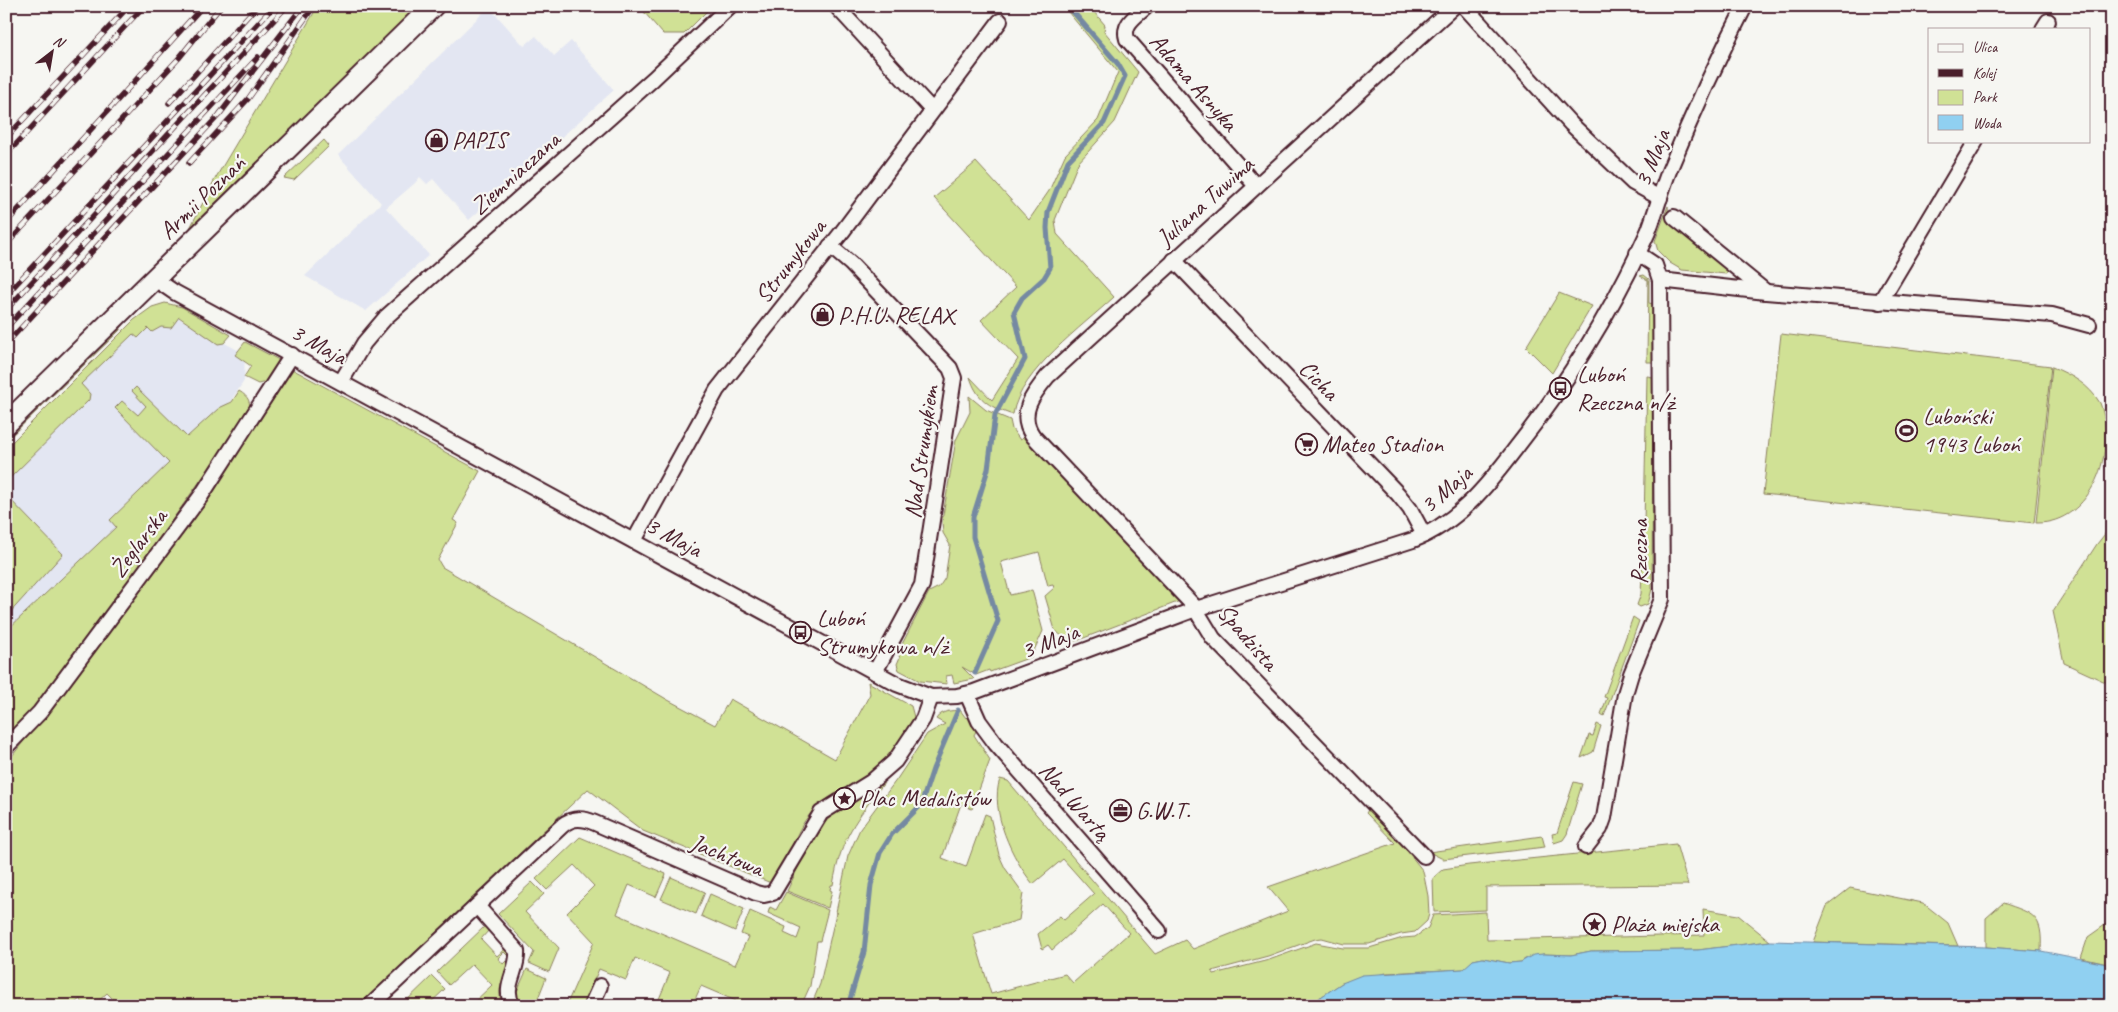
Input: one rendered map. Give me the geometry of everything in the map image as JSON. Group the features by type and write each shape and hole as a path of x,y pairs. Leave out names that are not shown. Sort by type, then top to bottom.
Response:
{"main road":[{"name":"Armii Poznań","path":"6,424 433,6"}],"street":[{"name":"Ziemniaczana","path":"341,382 364,343 386,317 653,79 730,6"},
{"path":"836,6 932,110"},
{"name":"Adama Asnyka","path":"1147,6 1128,25 1125,34 1127,40 1256,186"},
{"name":"Juliana Tuwima","path":"1042,445 1028,429 1026,422 1027,410 1035,394 1048,376 1454,6"},
{"path":"1464,6 1571,124 1633,184 1660,198"},
{"name":"3 Maja","path":"155,278 174,292 909,690 931,697 967,694 1196,609 1424,536 1443,526 1465,507 1496,474 1535,424 1569,375 1637,253 1676,156 1745,6"},
{"name":"Strumykowa","path":"634,541 718,390 830,246 1000,21"},
{"path":"1883,296 1975,142"},
{"path":"1674,217 1766,292"},
{"name":"Nad Strumykiem","path":"830,246 851,264 950,368 954,378 922,585 875,672"},
{"path":"1637,253 1655,266 1660,280 1766,292 1883,296 2052,315 2089,325"},
{"name":"Cicha","path":"1174,260 1398,494 1410,509 1424,536"},
{"name":"Rzeczna","path":"1586,847 1600,829 1604,818 1631,674 1662,599 1660,280"},
{"name":"Żeglarska","path":"6,746 40,712 201,496 292,355"},
{"name":"Spadzista","path":"1042,445 1196,609 1213,638 1424,856"},
{"name":"Nad Wartą","path":"967,694 979,721 996,744 1159,931"},
{"name":"Jachtowa","path":"370,1006 563,825 580,818 595,822 756,893 773,893 821,813 871,782 895,761 923,719 931,697"},
{"path":"477,906 517,951 518,961 507,990 509,1000 513,1006"},
{"path":"591,1006 600,986"}],"shaded area":[{"name":"PAPIS","path":"489,7 524,46 536,36 554,56 571,41 614,90 469,220 433,179 427,184 420,177 386,208 429,255 366,311 305,276 381,203 338,155"},
{"path":"158,307 245,354 244,381 161,506 6,642 6,451"}],"green space":[{"path":"318,6 418,6 188,232 215,179"},
{"path":"644,6 712,6 684,34 663,34 644,12"},
{"path":"1063,6 1089,6 1105,25 1104,31 1138,72 1115,122 1078,163 1055,220 1057,234 1114,297 1054,350 1027,382 1018,398 1013,414 1010,414 984,401 976,391 970,377 992,400 1018,359 981,320 1016,287 934,198 976,162 1029,220 1049,191 1065,155 1098,120 1118,72"},
{"path":"324,140 329,146 294,180 284,178"},
{"path":"1668,206 1669,222 1674,223 1729,269 1726,274 1682,270 1670,263 1658,251 1655,241"},
{"path":"1644,275 1649,279 1649,303 1653,304 1653,362 1647,362 1648,280 1640,276"},
{"path":"1559,293 1592,306 1552,373 1526,347"},
{"path":"165,303 182,307 231,335 224,343 218,344 179,317 171,328 161,327 152,332 148,328 138,338 133,334 81,384 90,394 89,400 6,482 6,448 134,320 152,307"},
{"path":"126,321 119,331 6,441 6,438"},
{"name":"Luboński 1943 Luboń","path":"1781,334 2051,366 2034,523 1763,494"},
{"path":"245,342 279,360 279,363 266,382 258,384 244,377 251,366 235,355"},
{"path":"2052,367 2079,381 2096,397 2100,403 2105,421 2105,441 2096,481 2086,498 2072,511 2056,520 2036,523"},
{"path":"292,369 480,471 453,520 458,523 438,560 442,567 668,700 715,725 730,699 835,759 870,694 868,682 911,706 914,717 897,743 878,766 829,798 811,813 800,829 777,876 771,883 643,831 588,789 358,1006 120,1006 107,993 93,1006 85,1006 80,999 71,1006 9,1006 6,1000 6,764 194,520"},
{"path":"1647,376 1653,377 1652,589 1648,604 1640,607 1637,605 1641,594"},
{"path":"136,387 187,437 219,408 232,402 239,391 248,400 250,406 249,413 37,708 6,740 6,631 116,527 110,520 169,463 115,408 122,401 138,415 146,406 132,391"},
{"path":"969,396 986,410 1010,420 1012,429 1020,440 1025,437 1179,597 1180,601 1076,641 1066,640 1055,630 1045,596 1054,588 1053,585 1048,586 1039,552 1001,562 1010,595 1032,590 1043,631 1031,657 990,672 989,670 976,675 962,667 974,679 954,683 952,675 946,676 947,684 920,681 899,670 897,664 900,657 897,654 929,592 939,587 945,578 950,545 943,533 942,521 956,440 970,412"},
{"path":"6,495 63,554 6,617"},
{"path":"2112,525 2112,685 2064,663 2053,611 2097,544"},
{"path":"1633,617 1639,621 1604,716 1601,714 1607,698 1604,697"},
{"path":"960,710 966,718 969,717 977,729 974,735 990,760 972,809 961,804 942,858 966,867 985,814 990,816 999,855 1005,868 1023,893 1019,920 973,934 991,994 1065,974 1073,983 1129,933 1103,904 1052,950 1048,945 1042,949 1038,934 1060,916 1064,920 1094,894 1063,859 1033,884 1011,849 1000,820 997,792 1000,779 1008,781 1155,954 1185,940 1193,949 1288,911 1268,887 1395,843 1366,813 1368,810 1404,847 1423,871 1429,914 1427,921 1415,932 1401,934 1369,944 1344,944 1322,938 1315,939 1268,956 1212,971 1214,974 1269,960 1316,943 1343,948 1369,948 1403,938 1415,937 1428,928 1433,915 1486,912 1487,940 1704,935 1703,909 1738,915 1770,941 1698,950 1591,951 1571,955 1543,954 1521,962 1509,963 1483,958 1473,960 1464,969 1386,973 1342,983 1307,1006 1114,1006 1119,1003 1118,1000 1108,1006 811,1006 820,984 836,913 838,913 836,912 848,856 860,829 927,734 945,724 936,719 938,716 947,711"},
{"path":"1597,724 1601,726 1593,752 1581,758 1589,735 1593,736"},
{"path":"1574,782 1582,784 1567,834 1563,840 1554,843 1552,834 1557,833"},
{"path":"884,783 845,841 836,868 833,885 831,885 830,890 832,891 828,908 787,891 812,839 826,821 840,810"},
{"path":"1542,836 1545,847 1443,859 1429,852"},
{"path":"580,837 666,874 656,897 629,885 617,914 735,965 748,937 741,934 750,911 786,927 784,933 797,939 801,928 768,913 770,907 776,910 786,892 828,910 820,941 817,941 810,986 801,1006 734,1006 736,1001 701,986 692,1006 676,1002 674,1006 656,1006 670,973 635,958 626,980 599,969 583,1006 566,1006 594,942 567,913 594,886 574,865 547,890 536,879"},
{"path":"1676,844 1688,885 1486,887 1486,910 1434,912 1433,878 1443,869"},
{"path":"671,877 705,892 696,914 661,899"},
{"path":"532,882 544,894 525,912 559,948 549,972 529,963 534,952 498,914"},
{"path":"1850,888 1923,903 1948,923 1958,946 1813,942 1827,906"},
{"path":"710,894 744,909 735,931 701,916"},
{"path":"2003,903 2029,914 2038,923 2041,951 1986,947 1986,918"},
{"path":"2112,920 2112,965 2081,958 2088,937"},
{"path":"485,926 489,930 481,939 497,956 506,948 510,953 508,956 504,952 498,958 503,964 506,961 510,965 500,990 501,1001 504,1006 470,1006 492,985 472,964 449,985 437,972"},
{"path":"527,969 546,978 535,1006 522,1006 514,998"},
{"path":"432,976 445,989 427,1006 401,1006"}],"water":[{"path":"1770,941 1986,947 2041,951 2112,965 2112,1006 1307,1006 1342,983 1362,975 1463,969 1473,960 1483,958 1509,963 1521,962 1533,955 1543,954 1571,955 1591,951 1698,950"}],"waterway":[{"path":"975,673 998,621 973,537 973,517 988,469 995,415 1025,359 1014,312 1022,298 1044,278 1050,268 1047,228 1048,212 1068,161 1104,123 1125,76 1118,64 1068,6"},
{"path":"848,1006 864,952 871,885 880,853 892,834 921,805 933,769 958,710"}],"railway":[{"path":"6,138 129,6"},
{"path":"6,155 144,6"},
{"path":"6,223 203,6"},
{"path":"6,245 179,58 221,6"},
{"path":"169,103 257,6"},
{"path":"6,295 274,6"},
{"path":"6,310 287,6"},
{"path":"6,344 219,115 303,6"},
{"path":"189,163 248,99 314,6"},
{"path":"6,328 258,57"}],"place":[{"name":"PAPIS","path":"436,140"},
{"name":"P.H.U. RELAX","path":"822,315"},
{"name":"Luboń Rzeczna n/ż","path":"1561,388"},
{"name":"Luboński 1943 Luboń","path":"1907,430"},
{"name":"Mateo Stadion","path":"1306,444"},
{"name":"Luboń Strumykowa n/ż","path":"801,632"},
{"name":"Plac Medalistów","path":"844,798"},
{"name":"G.W.T.","path":"1120,810"},
{"name":"Plaża miejska","path":"1595,924"}]}
